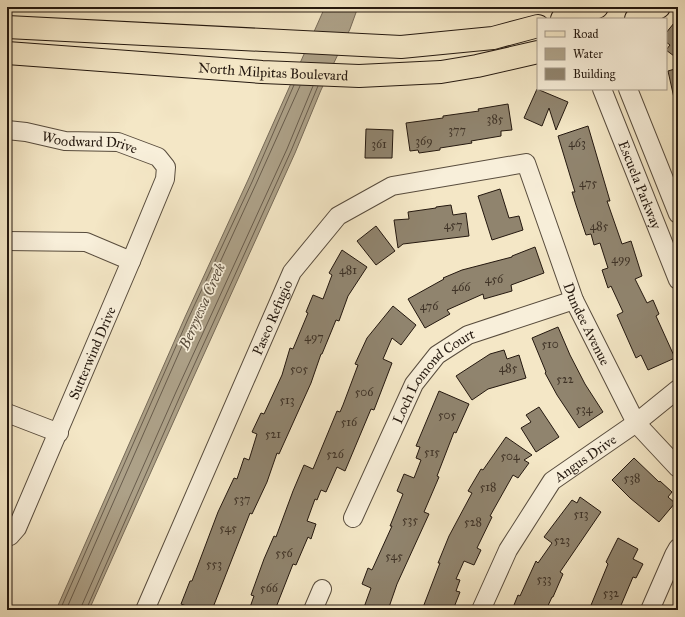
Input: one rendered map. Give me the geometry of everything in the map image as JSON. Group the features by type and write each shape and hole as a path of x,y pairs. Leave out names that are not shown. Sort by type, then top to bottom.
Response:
{"main road":[{"path":"570,15 597,7"},
{"path":"638,18 659,7"},
{"path":"7,27 401,47 493,38 537,26"},
{"name":"North Milpitas Boulevard","path":"7,53 262,72 359,76 441,72 477,66 537,52"}],"street":[{"path":"597,7 602,18"},
{"name":"Escuela Parkway","path":"602,90 678,280"},
{"name":"Escuela Parkway","path":"628,90 678,214"},
{"name":"Woodward Drive","path":"7,130 26,132 65,141 118,142 158,157 166,167"},
{"name":"Dundee Avenue","path":"526,163 574,300 636,423 678,468"},
{"name":"Paseo Refugio","path":"145,610 292,272 338,216 392,186 526,163"},
{"name":"Sutterwind Drive","path":"9,536 17,528 58,433 165,179 166,167"},
{"path":"7,241 86,242 131,261"},
{"name":"Loch Lomond Court","path":"353,518 414,384 437,355 468,334 574,300"},
{"name":"Angus Drive","path":"482,610 508,550 552,481 636,423 678,389"},
{"path":"7,413 58,433"},
{"path":"650,610 678,548"},
{"path":"313,610 322,589"}],"water":[{"name":"Berryessa Creek","path":"325,7 358,7 350,29 321,90 295,153 89,610 56,610 185,317"}],"building":[{"path":"678,18 678,59 667,51 670,45 667,43 667,32"},
{"path":"678,68 678,97 674,98 668,71"},
{"path":"537,89 568,102 556,130 549,108 542,126 524,118"},
{"path":"508,104 512,130 501,131 501,136 471,141 472,143 440,148 440,150 419,153 418,150 410,151 406,123 443,118 443,116 479,111 478,109"},
{"path":"588,126 610,201 607,201 622,244 631,241 642,276 635,279 647,303 653,300 659,314 656,316 675,358 648,370 641,355 636,358 617,315 623,312 611,286 608,288 602,270 608,268 600,243 594,245 591,234 586,235 572,192 575,192 558,136"},
{"path":"366,129 393,130 392,158 365,158"},
{"path":"500,189 509,218 519,216 523,230 492,240 478,196"},
{"path":"451,205 453,215 466,213 469,236 403,244 398,248 394,220 409,219 408,212"},
{"path":"376,226 395,251 376,265 357,241"},
{"path":"535,247 544,273 511,285 512,291 484,299 483,294 447,310 450,314 425,328 408,299 444,279 443,278 462,270 512,257"},
{"path":"342,250 367,267 348,296 339,321 336,320 321,354 311,383 279,454 277,453 267,482 252,514 250,513 212,610 197,610 181,604 190,581 192,581 218,512 234,478 237,479 244,458 249,460 257,434 252,432 261,413 264,414 282,375 290,348 293,349 308,313 306,312 313,295 323,299 332,275 329,273"},
{"path":"393,306 416,325 401,345 392,338 383,359 392,363 374,410 371,409 345,471 337,467 326,492 321,490 317,500 315,499 307,521 316,524 311,539 308,537 296,565 293,564 275,610 249,610 254,596 251,595 264,559 274,536 276,537 304,465 313,469 337,411 340,412 343,405 358,365 355,364 367,338"},
{"path":"558,327 585,384 603,412 579,428 557,395 545,373 546,372 532,338"},
{"path":"504,350 507,359 519,355 526,378 488,389 472,400 456,376 490,354"},
{"path":"439,391 469,404 456,433 454,432 437,476 439,477 424,512 429,514 397,584 388,610 363,610 371,588 362,584 368,568 372,570 392,526 390,526 403,494 397,491 404,474 414,478 421,460 416,458 420,447 416,446"},
{"path":"539,407 559,437 536,452 521,428 531,422 526,415"},
{"path":"506,437 532,455 524,460 529,463 518,478 513,475 490,516 492,517 477,548 481,550 474,565 464,561 456,579 460,580 456,591 460,592 453,610 422,610 449,536 472,493 468,491 481,469 483,470"},
{"path":"634,458 659,482 660,481 672,492 668,497 675,503 659,522 630,498 612,480"},
{"path":"580,497 601,512 560,572 563,574 546,610 512,610 518,595 520,596 536,561 538,563 552,543 544,537 572,500 577,503"},
{"path":"618,538 638,549 633,559 643,564 636,578 633,577 619,610 589,610 608,564 606,562"}]}
